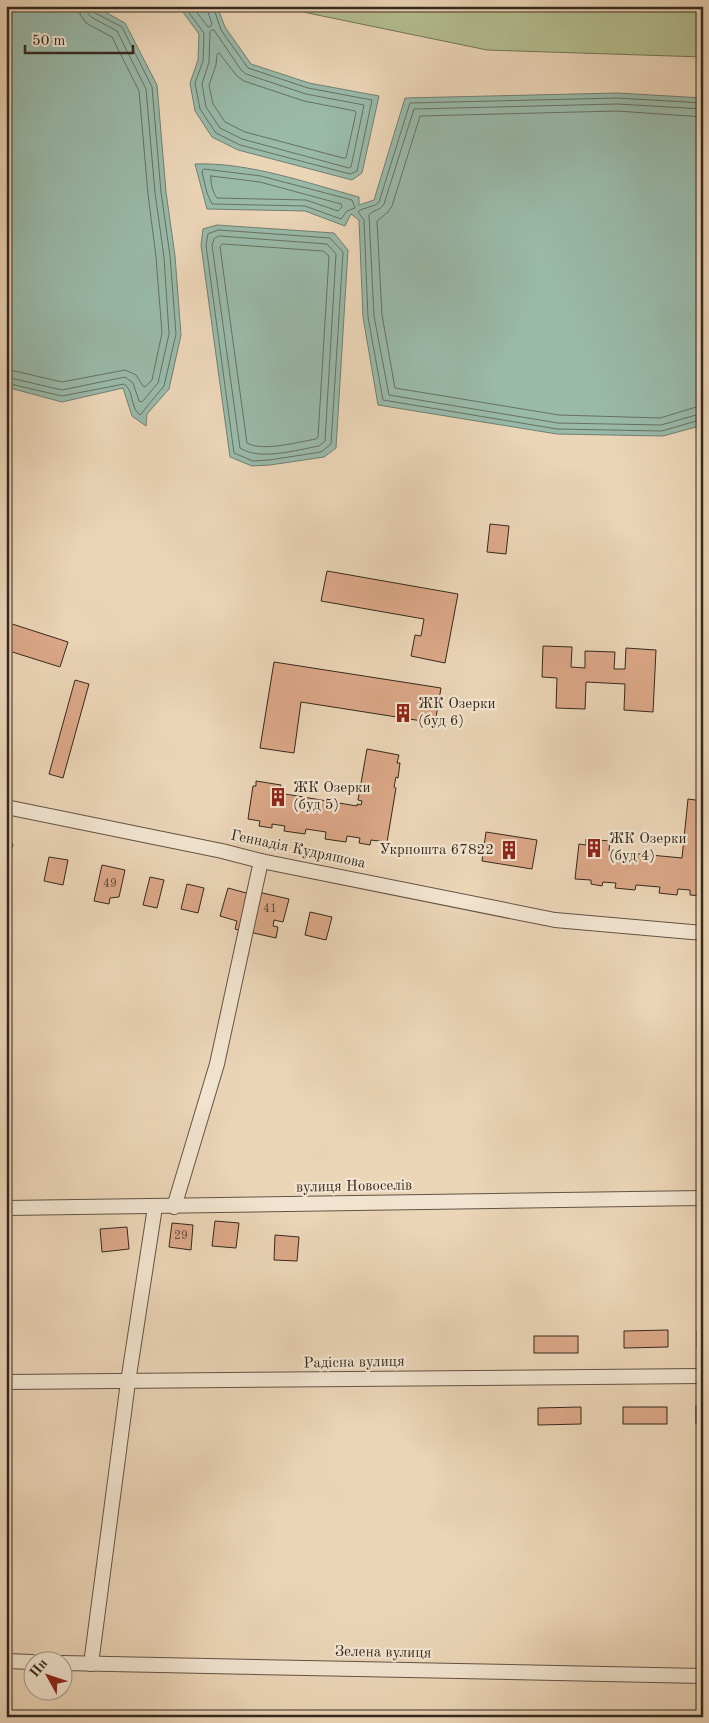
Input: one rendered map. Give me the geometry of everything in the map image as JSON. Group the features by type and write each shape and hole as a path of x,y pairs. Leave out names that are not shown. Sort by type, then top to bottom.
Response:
{"street":[{"name":"Геннадія Кудряшова","path":"6,806 554,920 703,933"},
{"path":"174,1207 216,1064 262,860"},
{"name":"вулиця Новоселів","path":"6,1208 703,1198"},
{"path":"91,1664 128,1382 154,1207"},
{"name":"Радісна вулиця","path":"6,1382 703,1376"},
{"path":"6,1662 22,1662"},
{"name":"Зелена вулиця","path":"72,1663 703,1676"}],"green space":[{"path":"285,6 703,6 703,57 487,50 303,12"}],"water":[{"path":"6,6 94,6 125,23 157,85 166,192 175,256 181,335 169,389 147,414 146,426 132,416 123,388 62,402 6,387"},
{"path":"148,6 217,6 225,27 251,64 309,83 379,96 362,173 352,180 238,150 212,137 195,111 190,83 198,60 199,34 182,11"},
{"path":"617,93 703,98 703,423 696,427 663,436 557,434 378,405 363,317 359,220 351,214 345,226 305,211 207,209 195,164 236,166 278,174 359,197 359,205 374,200 405,98"},
{"path":"217,225 334,233 348,250 336,448 324,457 252,466 230,457 201,245 203,229"}],"building":[{"path":"490,524 509,526 506,554 487,552"},
{"path":"327,571 458,594 445,663 411,656 415,635 421,636 424,619 321,601"},
{"path":"6,622 68,642 60,667 6,650"},
{"path":"543,646 572,647 571,667 585,668 585,651 615,652 614,669 625,669 626,648 656,650 653,712 624,710 625,684 586,682 585,709 556,708 557,678 542,677"},
{"name":"ЖК Озерки (буд 6)","path":"274,662 441,688 435,723 301,702 294,753 260,748"},
{"path":"699,675 703,675 703,708 701,708"},
{"path":"75,680 89,684 63,778 49,774"},
{"name":"ЖК Озерки (буд 5)","path":"367,749 399,755 397,763 400,763 398,778 396,777 394,787 396,788 387,842 371,840 370,845 359,843 360,838 347,836 346,842 325,839 326,832 306,829 305,834 284,831 285,826 272,824 272,828 259,826 260,821 248,819 253,786 256,786 256,781 281,785 280,790 285,791 285,794 357,806 357,804 361,805 362,801 358,800"},
{"name":"ЖК Озерки (буд 4)","path":"688,799 703,801 702,896 690,895 690,890 678,889 677,895 659,893 660,887 636,885 635,890 615,888 616,883 603,882 602,886 591,884 591,880 575,879 579,844 586,845 586,839 610,841 609,851 682,858"},
{"name":"Укрпошта 67822","path":"486,832 537,840 532,869 482,861"},
{"path":"6,843 13,844 6,873"},
{"path":"49,857 68,860 63,885 44,881"},
{"path":"102,865 125,870 119,897 110,898 109,904 94,901"},
{"path":"150,877 164,880 157,908 143,905"},
{"path":"187,884 204,888 198,913 181,909"},
{"path":"228,888 250,894 244,932 235,929 237,921 220,916"},
{"path":"258,892 289,899 283,922 274,920 273,926 278,927 276,938 249,932"},
{"path":"310,912 332,917 326,940 305,935"},
{"path":"215,1221 239,1223 236,1248 212,1246"},
{"path":"172,1223 193,1225 191,1250 169,1247"},
{"path":"127,1227 129,1249 102,1252 100,1229"},
{"path":"275,1235 299,1237 297,1261 274,1260"},
{"path":"668,1330 668,1347 624,1348 624,1331"},
{"path":"697,1331 703,1331 703,1348 697,1348"},
{"path":"534,1336 578,1336 578,1353 534,1353"},
{"path":"696,1406 703,1406 703,1423 696,1423"},
{"path":"581,1407 581,1424 538,1425 538,1408"},
{"path":"623,1407 667,1407 667,1424 623,1424"},
{"path":"699,1699 703,1699 703,1717 699,1717"}],"place":[{"name":"ЖК Озерки (буд 6)","path":"403,713"},
{"name":"ЖК Озерки (буд 5)","path":"278,797"},
{"name":"ЖК Озерки (буд 4)","path":"594,848"},
{"name":"Укрпошта 67822","path":"509,850"}]}
